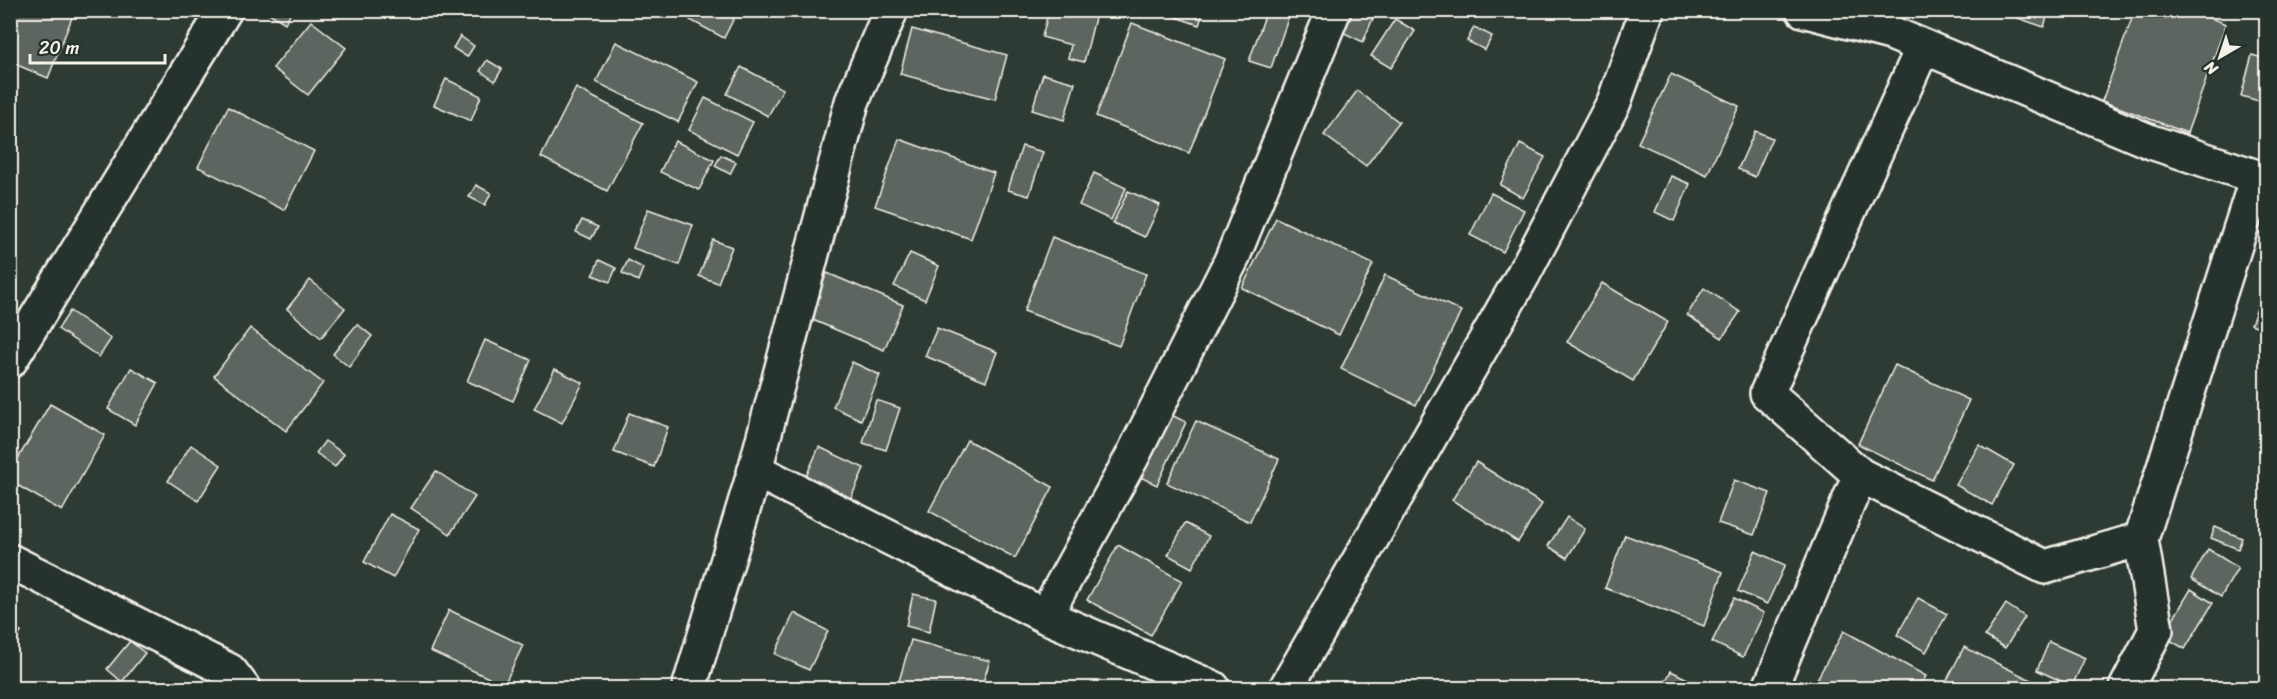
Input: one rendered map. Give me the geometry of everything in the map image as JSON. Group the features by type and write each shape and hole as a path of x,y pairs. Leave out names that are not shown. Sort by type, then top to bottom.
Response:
{"street":[{"path":"10,361 225,10"},
{"path":"689,688 755,470 852,102 891,10"},
{"path":"1045,616 1132,457 1231,261 1334,10"},
{"path":"1286,688 1523,275 1614,102 1647,10"},
{"path":"1803,10 1866,18 1891,33 1923,47 2151,142 2262,179 2141,539 2156,630 2126,688"},
{"path":"1923,47 1767,393 1860,475 2045,567 2141,539"},
{"path":"755,470 1045,616 1213,688"},
{"path":"1770,688 1860,475"},
{"path":"10,561 230,671 243,688"}],"building":[{"path":"10,10 75,10 48,78 10,62"},
{"path":"264,10 292,10 285,23"},
{"path":"695,10 725,10 735,16 724,38 690,20"},
{"path":"776,10 799,10 795,19"},
{"path":"1049,10 1097,10 1084,62 1068,58 1071,45 1042,37"},
{"path":"1165,10 1204,10 1199,25 1164,13"},
{"path":"1267,10 1291,10 1271,68 1249,61"},
{"path":"1345,10 1358,10 1373,18 1363,42 1336,29"},
{"path":"2017,10 2049,10 2044,27 2015,17"},
{"path":"2135,10 2190,10 2226,24 2187,133 2102,101"},
{"path":"1395,19 1415,31 1391,68 1371,56"},
{"path":"311,21 346,48 308,95 273,68"},
{"path":"1132,23 1225,59 1189,153 1096,116"},
{"path":"1474,27 1492,36 1485,50 1467,41"},
{"path":"912,29 1007,55 995,99 900,74"},
{"path":"460,36 474,46 467,57 453,48"},
{"path":"616,42 698,82 678,122 596,82"},
{"path":"2252,55 2266,59 2266,103 2241,96"},
{"path":"487,60 502,69 495,81 480,71"},
{"path":"741,67 783,89 768,116 727,94"},
{"path":"1043,74 1075,83 1064,120 1032,110"},
{"path":"1671,74 1739,106 1707,175 1638,143"},
{"path":"446,79 481,96 471,121 434,105"},
{"path":"576,88 643,123 607,191 541,157"},
{"path":"1357,91 1399,122 1366,166 1324,135"},
{"path":"705,98 753,122 737,154 689,130"},
{"path":"228,107 314,151 284,210 198,167"},
{"path":"1755,131 1772,138 1755,177 1738,169"},
{"path":"899,139 994,173 971,239 875,206"},
{"path":"675,141 714,160 699,190 660,172"},
{"path":"1520,144 1545,157 1523,198 1500,185"},
{"path":"1022,146 1043,152 1029,196 1008,190"},
{"path":"721,155 736,162 730,174 715,166"},
{"path":"1094,173 1126,188 1111,220 1079,205"},
{"path":"1671,176 1690,184 1674,221 1655,212"},
{"path":"476,185 491,193 485,205 469,197"},
{"path":"1128,191 1160,205 1145,237 1113,223"},
{"path":"1491,193 1524,210 1503,252 1470,235"},
{"path":"648,209 693,225 679,265 633,248"},
{"path":"1276,218 1373,264 1339,335 1242,288"},
{"path":"582,220 598,227 591,239 576,232"},
{"path":"1052,237 1146,274 1119,346 1024,311"},
{"path":"713,240 732,247 718,283 699,276"},
{"path":"910,253 939,266 925,300 894,286"},
{"path":"599,260 616,268 610,282 593,275"},
{"path":"628,260 643,268 638,281 622,273"},
{"path":"827,273 903,305 884,350 808,318"},
{"path":"1385,275 1461,311 1416,405 1341,369"},
{"path":"310,280 345,308 321,338 287,309"},
{"path":"1602,283 1668,322 1633,381 1567,342"},
{"path":"2266,285 2266,330 2251,324"},
{"path":"1704,288 1740,312 1722,338 1687,315"},
{"path":"70,311 111,339 99,357 58,329"},
{"path":"357,324 372,336 349,367 333,354"},
{"path":"250,328 323,383 286,431 214,376"},
{"path":"937,328 997,352 986,381 925,356"},
{"path":"485,340 531,360 513,401 467,381"},
{"path":"852,362 880,375 861,420 833,407"},
{"path":"1895,365 1969,400 1932,480 1858,444"},
{"path":"131,368 158,383 135,425 108,409"},
{"path":"555,369 583,383 562,423 534,409"},
{"path":"876,400 900,408 886,450 863,443"},
{"path":"50,404 105,435 62,511 10,481 10,472"},
{"path":"1165,412 1186,422 1157,485 1136,475"},
{"path":"629,413 668,427 654,467 614,452"},
{"path":"1196,421 1279,459 1250,522 1167,483"},
{"path":"967,440 1053,487 1015,558 929,511"},
{"path":"325,441 344,454 335,467 316,453"},
{"path":"191,445 221,465 198,501 168,481"},
{"path":"1979,445 2014,465 1992,505 1956,485"},
{"path":"819,447 864,468 850,500 805,479"},
{"path":"1476,462 1542,504 1518,542 1452,500"},
{"path":"436,471 475,497 450,534 411,508"},
{"path":"1734,480 1770,493 1754,535 1718,523"},
{"path":"390,514 419,529 393,578 364,562"},
{"path":"1567,517 1585,529 1567,558 1548,546"},
{"path":"1185,523 1209,536 1192,568 1168,555"},
{"path":"2215,527 2242,538 2238,549 2211,538"},
{"path":"1625,535 1723,572 1704,626 1605,588"},
{"path":"1118,545 1182,581 1151,635 1087,600"},
{"path":"2208,549 2238,568 2221,597 2191,579"},
{"path":"1755,551 1785,565 1767,604 1738,591"},
{"path":"2191,589 2213,603 2185,649 2163,636"},
{"path":"913,594 936,599 929,632 906,626"},
{"path":"1734,598 1764,613 1743,657 1712,642"},
{"path":"1918,598 1947,614 1926,652 1897,635"},
{"path":"2006,604 2025,617 2005,648 1985,636"},
{"path":"449,610 523,645 504,685 430,651"},
{"path":"794,613 828,631 809,670 775,654"},
{"path":"10,627 21,632 10,651"},
{"path":"1844,631 1926,676 1919,688 1812,688"},
{"path":"911,640 990,661 981,688 897,688"},
{"path":"130,641 145,653 122,682 107,669"},
{"path":"2049,642 2085,658 2072,686 2037,670"},
{"path":"1964,647 2037,683 2034,688 1943,688"},
{"path":"1671,671 1702,686 1701,688 1662,688"}]}
